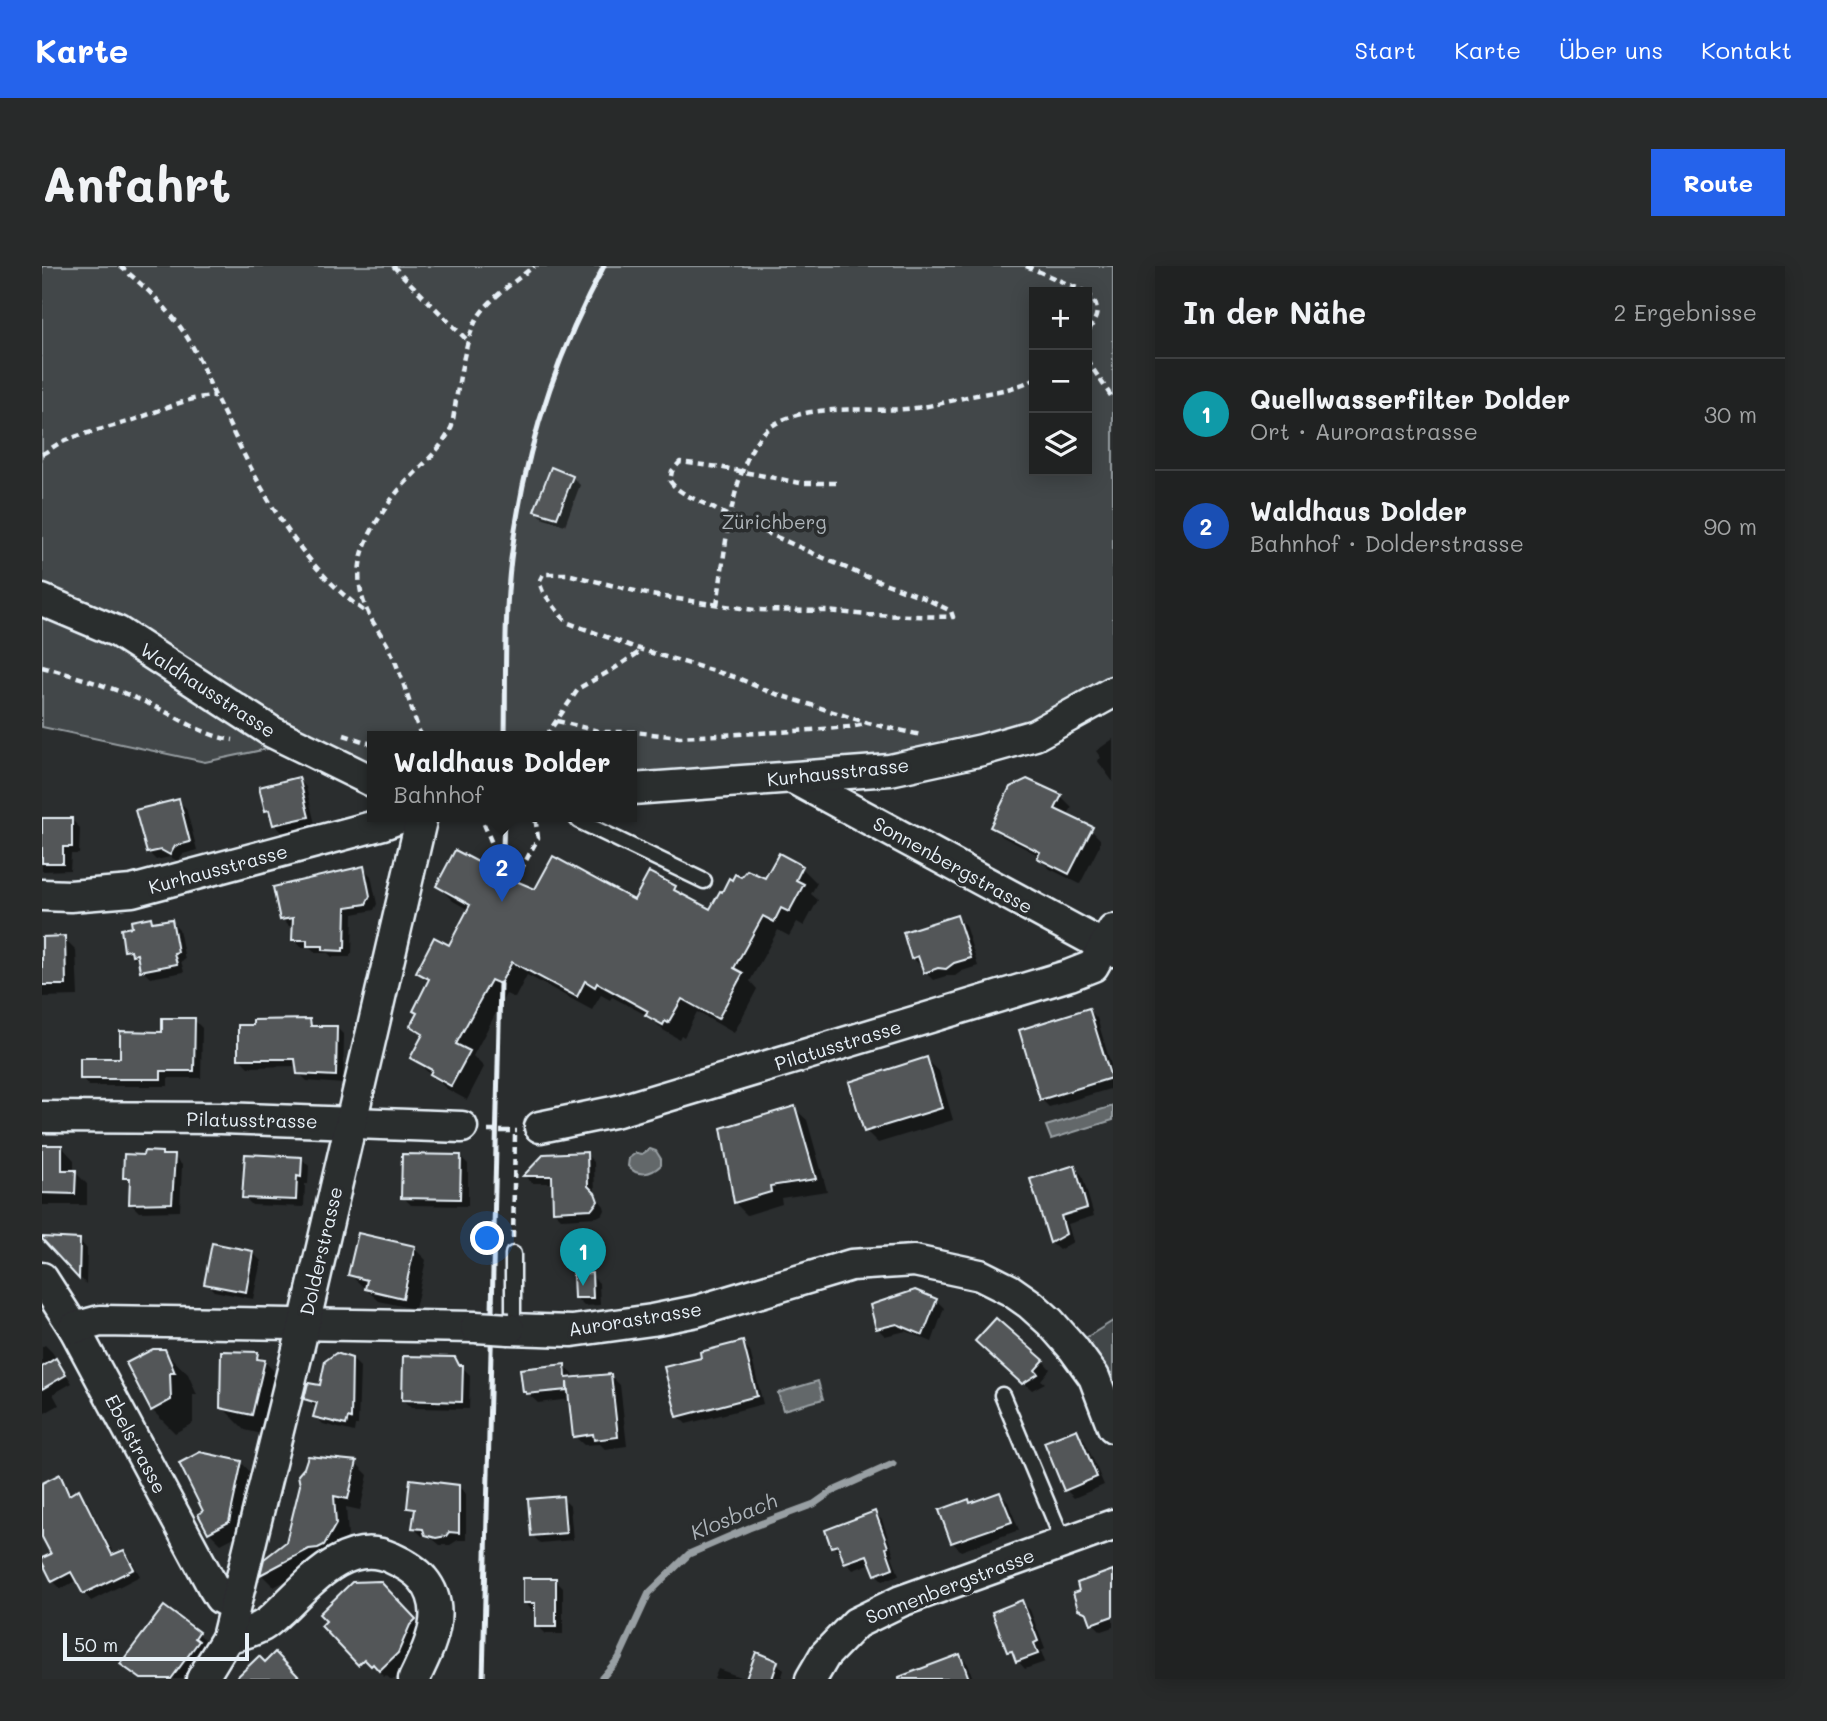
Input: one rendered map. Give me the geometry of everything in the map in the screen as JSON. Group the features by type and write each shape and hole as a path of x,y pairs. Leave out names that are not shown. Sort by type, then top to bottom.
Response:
{"street":[{"name":"Waldhausstrasse","path":"42,600 118,632 272,732 367,778"},
{"name":"Kurhausstrasse","path":"637,789 890,770 982,750 1035,735 1113,691"},
{"name":"Sonnenbergstrasse","path":"793,778 1110,943"},
{"name":"Kurhausstrasse","path":"42,895 132,891 409,824"},
{"name":"Dolderstrasse","path":"202,1679 226,1638 304,1325 350,1122 409,824"},
{"name":"Pilatusstrasse","path":"540,1127 618,1111 1070,975 1093,966 1110,943"},
{"name":"Pilatusstrasse","path":"42,1116 350,1122 475,1129"},
{"name":"Aurorastrasse","path":"74,1328 100,1321 572,1331 697,1311 851,1265 914,1261 980,1275 1030,1304 1073,1348 1094,1377 1113,1427"},
{"name":"Ebelstrasse","path":"42,1278 74,1328 212,1585 220,1598 233,1605"},
{"name":"Sonnenbergstrasse","path":"811,1679 825,1655 856,1623 901,1601 1113,1525"},
{"path":"226,1638 263,1626 328,1568 346,1556 366,1552 387,1556 422,1577 433,1594 436,1619 430,1645 414,1679"}],"lane":[{"path":"581,822 704,881"},
{"path":"511,1329 513,1254"},
{"path":"1002,1395 1064,1543"}],"path":[{"path":"120,266 150,292 185,333 272,509 294,541 347,599 369,614"},
{"path":"393,266 468,341"},
{"path":"419,731 390,650 369,614 361,592 358,576 363,547 393,497 447,437 452,426 468,341 478,317 534,266"},
{"path":"1026,266 1074,287"},
{"path":"1092,299 1098,312 1092,326"},
{"path":"1092,368 1113,399"},
{"path":"717,605 737,487 752,448 763,432 778,422 816,411 915,408 1014,387 1029,381"},
{"path":"42,454 58,443 85,433 131,421 202,396 215,396"},
{"path":"836,483 800,483 680,462 672,471 670,481 675,488 718,512 862,575 930,601 951,611 953,617 754,610 651,595 567,574 543,574 539,582 543,592 566,622 642,650 738,678 766,691 868,723 932,738"},
{"path":"550,731 579,688 642,650"},
{"path":"42,667 88,679 224,739 242,740 272,732"},
{"path":"557,721 598,731"},
{"path":"637,732 680,737 796,732 868,723"},
{"path":"515,881 538,838 536,822"},
{"path":"484,824 500,863 494,875"},
{"path":"475,1129 503,1131"},
{"path":"513,1254 514,1146"}],"green space":[{"name":"Zürichberg","path":"42,266 1113,266 1113,692 982,750 637,785 637,731 367,731 367,769 305,741 205,762 42,727"},
{"path":"1113,1321 1113,1406 1079,1342"}],"shaded area":[{"path":"1113,1106 1113,1120 1051,1139 1046,1126"},
{"path":"650,1149 656,1151 661,1165 649,1173 636,1172 628,1166 629,1158"},
{"path":"818,1381 823,1399 783,1410 778,1393"}],"building":[{"path":"551,467 573,476 557,518 534,511"},
{"path":"299,777 309,817 273,825 269,810 265,811 259,787"},
{"path":"1027,779 1062,795 1055,809 1093,827 1069,874 1037,858 1040,852 990,827 1010,787"},
{"path":"179,799 190,842 175,846 170,855 161,850 147,853 135,810"},
{"path":"42,818 72,818 72,847 63,847 63,863 42,863"},
{"path":"455,850 535,889 553,856 634,900 649,872 676,886 674,890 710,909 729,878 732,880 735,874 741,877 747,870 765,878 779,853 803,866 796,880 804,884 789,912 781,908 774,922 763,916 734,968 743,973 718,1019 682,999 668,1023 665,1021 663,1025 645,1015 648,1011 597,983 595,987 585,981 577,997 512,962 500,984 491,980 456,1044 470,1051 451,1086 430,1074 432,1070 410,1058 423,1034 410,1026 417,1013 413,1011 429,979 416,972 434,937 449,945 470,905 436,886"},
{"path":"364,866 370,896 366,904 346,907 343,951 323,950 323,946 307,946 307,940 292,940 293,918 280,920 273,887"},
{"path":"957,915 971,958 954,963 946,969 938,968 924,973 918,956 911,959 903,932"},
{"path":"151,917 152,922 172,919 178,952 174,953 177,964 140,971 137,954 132,955 131,950 124,951 121,929 132,927 131,921"},
{"path":"65,936 66,985 42,985 42,937"},
{"path":"1089,1008 1111,1078 1040,1100 1019,1030"},
{"path":"162,1018 195,1018 194,1071 161,1071 161,1079 80,1079 80,1058 120,1058 120,1031 162,1032"},
{"path":"310,1019 311,1026 337,1026 336,1076 297,1074 295,1059 238,1059 238,1025 253,1025 253,1020"},
{"path":"927,1057 942,1108 864,1132 849,1082"},
{"path":"795,1106 816,1179 770,1186 771,1192 734,1203 721,1128"},
{"path":"42,1145 62,1145 62,1170 76,1170 75,1194 42,1193"},
{"path":"144,1151 175,1155 172,1203 129,1204 130,1178 123,1178 124,1154 143,1155"},
{"path":"587,1152 588,1186 598,1201 592,1209 553,1211 552,1176 523,1176 544,1154"},
{"path":"245,1154 302,1157 301,1177 297,1176 296,1200 242,1198"},
{"path":"402,1154 461,1155 460,1199 401,1198"},
{"path":"1075,1165 1087,1208 1061,1216 1066,1234 1050,1243 1030,1179"},
{"path":"358,1233 415,1246 403,1298 365,1289 367,1280 348,1275"},
{"path":"42,1239 80,1239 79,1279"},
{"path":"212,1243 253,1251 246,1292 204,1284"},
{"path":"592,1273 593,1298 574,1298 573,1274"},
{"path":"915,1290 937,1299 923,1335 897,1324 876,1329 870,1305"},
{"path":"996,1318 1044,1360 1035,1370 1038,1374 1022,1384 975,1341"},
{"path":"743,1341 757,1396 677,1417 664,1367 701,1358 700,1352"},
{"path":"153,1349 165,1349 175,1373 170,1373 171,1400 151,1411 126,1363"},
{"path":"221,1351 258,1352 257,1359 265,1360 252,1415 220,1408"},
{"path":"336,1353 352,1358 351,1419 348,1418 346,1425 313,1417 317,1403 304,1399 308,1383 320,1385 325,1361"},
{"path":"403,1356 455,1357 459,1365 463,1365 462,1402 402,1400"},
{"path":"56,1358 66,1375 42,1389 42,1367"},
{"path":"565,1364 566,1378 611,1374 618,1437 594,1440 593,1434 573,1437 567,1382 567,1390 526,1394 523,1392 520,1369"},
{"path":"1077,1429 1097,1477 1064,1491 1044,1442"},
{"path":"200,1452 242,1461 229,1522 208,1533 198,1514 203,1511 179,1463"},
{"path":"308,1456 357,1461 348,1499 334,1496 336,1524 324,1545 309,1549 260,1575 264,1559 286,1542 300,1485 298,1475"},
{"path":"60,1474 69,1495 79,1489 112,1555 124,1550 134,1569 83,1594 71,1572 52,1582 42,1562 42,1558 51,1554 42,1537 42,1483"},
{"path":"410,1479 459,1485 459,1533 449,1532 446,1536 436,1538 425,1535 423,1529 412,1528 415,1509 407,1508"},
{"path":"1000,1492 1012,1522 951,1543 939,1510"},
{"path":"563,1496 566,1533 531,1536 528,1499"},
{"path":"875,1511 893,1568 875,1575 867,1555 844,1563 838,1545 831,1547 825,1530"},
{"path":"1113,1570 1113,1616 1091,1624 1087,1613 1078,1609 1073,1593 1079,1591 1077,1583"},
{"path":"523,1578 556,1578 556,1627 535,1627 535,1603 523,1603"},
{"path":"380,1581 416,1619 410,1625 398,1653 379,1671 364,1659 358,1665 321,1626 326,1621 319,1614 352,1582"},
{"path":"1022,1600 1038,1641 1034,1643 1038,1654 1016,1662 1012,1651 1007,1652 992,1612"},
{"path":"164,1606 199,1632 195,1638 199,1641 171,1679 141,1679 120,1664"},
{"path":"275,1652 301,1679 235,1679 259,1656 265,1662"},
{"path":"756,1652 778,1661 772,1679 746,1679"},
{"path":"960,1654 969,1679 899,1679 899,1677"}],"waterway":[{"name":"Klosbach","path":"601,1679 619,1658 649,1593 689,1554 814,1504 831,1492 893,1464"}],"railway":[{"path":"505,731 509,581 516,521 524,483 556,372 586,300 604,266"},
{"path":"502,880 504,822"},
{"path":"483,1679 500,984"}],"place":[{"name":"Waldhaus Dolder","path":"502,902"},
{"name":"Quellwasserfilter Dolder","path":"583,1286"}]}
